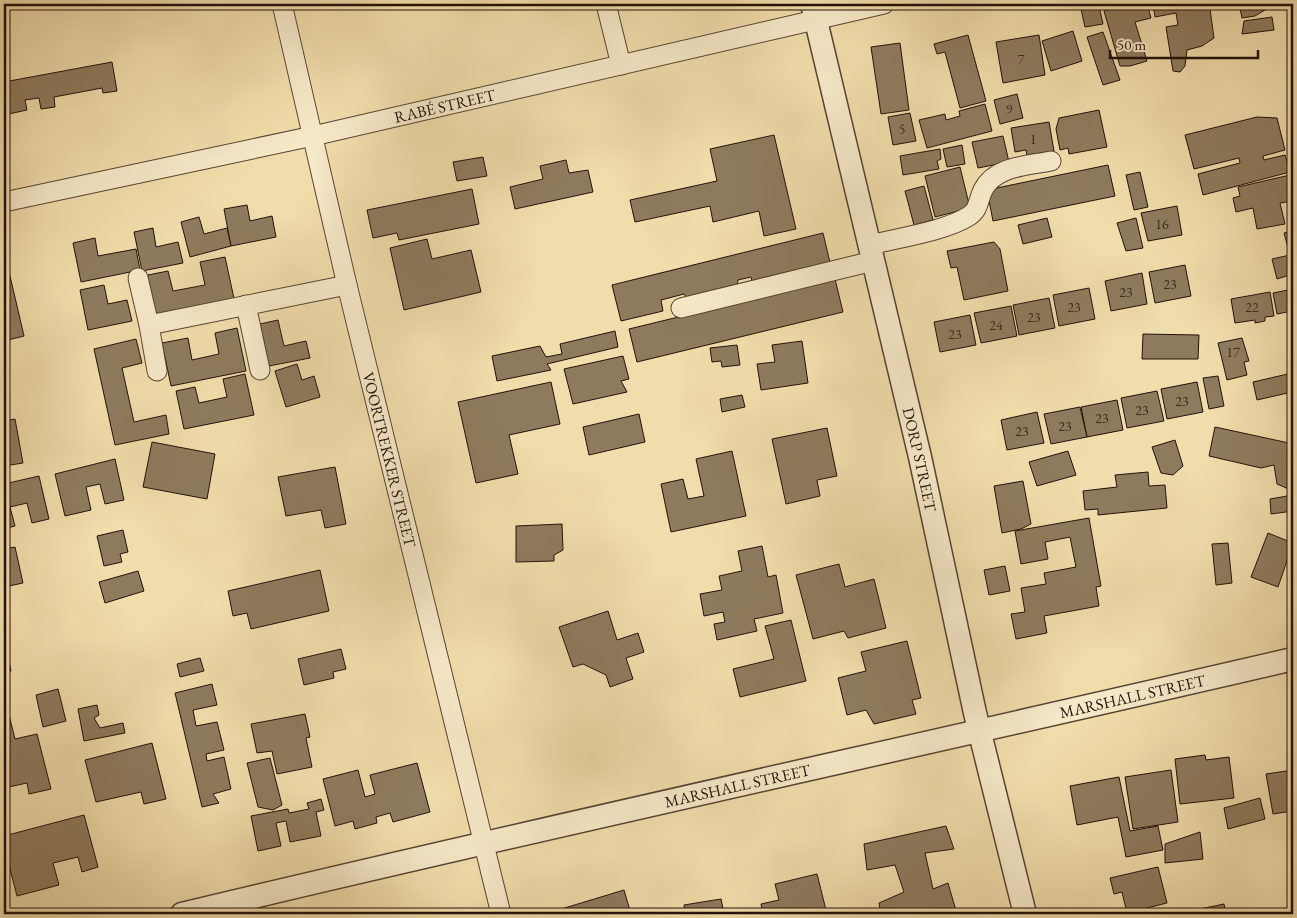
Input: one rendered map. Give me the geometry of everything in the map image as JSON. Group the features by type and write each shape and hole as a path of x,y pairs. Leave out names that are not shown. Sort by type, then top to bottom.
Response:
{"street":[{"name":"VOORTREKKER STREET","path":"282,4 347,285 501,914"},
{"path":"606,4 621,65"},
{"name":"RABÉ STREET","path":"4,201 313,136 621,65 814,12 884,4"},
{"name":"DORP STREET","path":"814,12 920,457 979,732 1025,914"},
{"path":"681,308 871,253 953,224 976,211 983,190 996,175 1010,169 1051,162"},
{"path":"138,278 157,371"},
{"path":"149,325 347,285"},
{"path":"246,305 260,370"},
{"name":"MARSHALL STREET","path":"182,914 484,842 979,732 1293,659"}],"building":[{"path":"1130,4 1147,4 1151,18 1135,22 1147,61 1130,66 1120,66 1104,11"},
{"path":"1153,4 1231,4 1231,6 1210,9 1214,38 1202,46 1187,50 1185,66 1180,72 1173,71 1166,27 1178,25 1176,13 1155,17"},
{"path":"1239,4 1269,4 1270,7 1255,16 1242,18"},
{"path":"1099,6 1103,24 1085,27 1081,9"},
{"path":"1272,17 1274,30 1242,34 1244,21"},
{"path":"1073,31 1082,61 1051,71 1042,41"},
{"path":"1103,32 1120,80 1103,85 1087,37"},
{"path":"968,35 986,101 960,108 945,52 937,54 934,44"},
{"path":"1039,35 1045,75 1003,83 996,42"},
{"path":"900,43 909,110 881,114 871,47"},
{"path":"112,62 117,91 103,93 102,88 54,97 55,107 41,109 39,98 25,100 27,110 4,115 4,82"},
{"path":"1017,94 1023,118 1000,124 994,100"},
{"path":"985,104 992,131 927,148 919,120 945,114 946,120 960,116 959,111"},
{"path":"1099,110 1107,147 1069,154 1068,148 1060,150 1056,129 1059,118"},
{"path":"910,113 916,141 893,145 888,117"},
{"path":"1257,117 1277,118 1285,150 1263,156 1264,160 1285,155 1290,172 1203,195 1198,174 1240,163 1239,158 1194,169 1185,135"},
{"path":"1049,122 1054,151 1027,155 1026,150 1015,152 1011,128"},
{"path":"774,135 796,229 764,236 759,211 713,222 710,206 635,222 630,200 717,181 710,149"},
{"path":"1003,136 1009,162 978,168 972,142"},
{"path":"962,145 965,164 947,167 943,149"},
{"path":"940,149 941,159 937,161 939,169 903,175 900,156"},
{"path":"483,157 487,176 457,181 453,162"},
{"path":"566,160 569,173 588,170 593,192 515,209 510,187 543,179 540,166"},
{"path":"1108,165 1115,196 993,221 987,190"},
{"path":"960,167 970,208 935,217 925,176"},
{"path":"1140,172 1148,207 1134,210 1126,175"},
{"path":"1290,175 1293,201 1280,203 1285,224 1257,229 1253,208 1236,212 1233,198 1240,196 1238,187"},
{"path":"924,186 933,220 914,225 905,191"},
{"path":"472,189 479,224 399,240 397,233 373,238 367,210"},
{"path":"247,205 250,221 272,216 276,237 231,246 224,209"},
{"path":"1177,206 1182,235 1148,241 1141,213"},
{"path":"199,217 204,234 227,228 231,246 190,257 181,222"},
{"path":"1047,218 1052,237 1023,244 1018,225"},
{"path":"1136,218 1143,248 1126,251 1117,223"},
{"path":"153,228 156,247 178,242 183,263 142,271 134,232"},
{"path":"1293,231 1293,274 1277,279 1272,259 1290,255 1284,233"},
{"path":"823,233 832,271 811,267 793,271 794,275 753,285 751,277 738,280 737,286 689,301 684,294 661,300 663,311 621,321 612,285"},
{"path":"95,238 98,256 136,249 140,270 81,282 73,243"},
{"path":"427,239 432,259 471,250 481,292 404,310 390,248"},
{"path":"994,242 1000,249 1008,291 964,300 957,267 951,268 947,251"},
{"path":"225,257 235,303 155,320 146,281 148,275 168,271 173,291 205,285 200,262"},
{"path":"1185,265 1191,296 1155,303 1149,272"},
{"path":"1142,273 1147,304 1111,311 1105,281"},
{"path":"10,276 24,336 4,341 4,277"},
{"path":"835,279 843,312 637,362 629,329"},
{"path":"104,285 108,304 127,300 132,321 88,330 80,290"},
{"path":"1089,288 1095,319 1059,326 1053,295"},
{"path":"1293,289 1293,315 1292,311 1277,314 1273,293"},
{"path":"1270,292 1274,316 1265,317 1265,321 1255,323 1255,320 1235,323 1231,299"},
{"path":"1049,298 1055,328 1019,335 1013,305"},
{"path":"1011,306 1017,336 981,343 974,313"},
{"path":"970,315 976,345 940,352 934,322"},
{"path":"278,320 284,346 306,341 310,358 269,366 260,324"},
{"path":"237,328 246,371 171,386 162,343 188,338 192,360 219,354 215,333"},
{"path":"615,331 618,347 547,364 551,370 497,381 492,356 540,346 546,357 562,354 560,344"},
{"path":"1143,334 1199,335 1198,359 1142,359"},
{"path":"1242,338 1249,361 1244,362 1247,375 1227,380 1218,343"},
{"path":"136,339 142,363 122,368 134,422 166,415 169,434 115,445 94,349"},
{"path":"802,341 808,383 761,390 757,364 775,362 772,345"},
{"path":"737,345 740,365 722,367 721,361 712,362 710,348"},
{"path":"623,356 629,379 621,381 627,392 573,404 564,369"},
{"path":"297,364 302,380 314,376 320,397 286,407 275,371"},
{"path":"245,374 254,415 184,429 176,391 195,387 199,403 227,397 223,379"},
{"path":"1288,374 1292,392 1257,400 1253,382"},
{"path":"1218,376 1224,406 1209,409 1203,378"},
{"path":"551,382 560,424 509,435 518,474 476,483 458,402"},
{"path":"1197,382 1203,412 1167,419 1161,389"},
{"path":"1157,391 1164,421 1127,428 1121,398"},
{"path":"742,395 745,407 722,412 720,399"},
{"path":"1117,400 1123,430 1087,437 1081,407"},
{"path":"1080,407 1087,437 1051,444 1044,414"},
{"path":"1037,412 1044,443 1007,450 1001,420"},
{"path":"639,414 645,442 589,455 583,427"},
{"path":"15,419 23,463 4,466 4,421"},
{"path":"1215,427 1289,443 1293,456 1293,488 1291,490 1277,484 1274,465 1261,468 1209,456"},
{"path":"827,428 837,476 817,480 820,496 786,504 772,439"},
{"path":"1175,440 1183,466 1173,475 1161,473 1152,447"},
{"path":"152,442 215,454 207,499 143,487"},
{"path":"732,451 746,516 671,532 661,484 683,479 688,499 704,496 696,459"},
{"path":"1068,451 1076,475 1037,486 1029,462"},
{"path":"115,459 124,500 105,504 100,484 86,487 91,510 65,516 55,474"},
{"path":"335,467 346,524 325,528 321,510 286,516 278,477"},
{"path":"1148,472 1149,486 1165,485 1167,508 1098,515 1098,509 1085,510 1083,491 1117,487 1115,475"},
{"path":"39,476 49,519 32,523 27,503 10,507 15,526 4,529 4,484"},
{"path":"1023,481 1031,524 1021,529 1002,533 994,486"},
{"path":"1293,495 1293,511 1271,514 1270,499"},
{"path":"1089,518 1101,586 1096,587 1099,606 1044,616 1047,633 1016,639 1011,614 1025,612 1021,588 1046,584 1044,573 1076,567 1070,537 1045,542 1048,559 1021,564 1015,531"},
{"path":"562,524 563,550 554,555 554,561 516,562 516,526"},
{"path":"123,530 128,552 120,554 122,562 104,566 97,536"},
{"path":"1268,533 1293,543 1278,587 1251,577"},
{"path":"1228,543 1232,583 1216,585 1212,544"},
{"path":"762,546 768,577 776,575 783,613 754,619 757,631 717,640 714,624 725,622 723,612 704,616 700,594 722,590 719,576 742,571 738,551"},
{"path":"15,547 23,583 4,587 4,549"},
{"path":"839,564 845,587 874,579 886,628 848,638 844,631 813,639 796,575"},
{"path":"1005,566 1010,591 989,595 984,570"},
{"path":"320,570 329,611 251,629 247,613 233,616 228,591"},
{"path":"138,571 144,591 105,603 99,582"},
{"path":"608,611 617,640 638,633 644,652 626,658 633,679 610,687 606,675 583,664 573,667 559,627"},
{"path":"791,620 806,681 740,697 733,669 774,659 765,626"},
{"path":"4,636 11,671 4,673"},
{"path":"907,641 921,698 912,700 916,714 874,724 866,710 847,715 838,678 866,671 861,652"},
{"path":"341,649 346,669 333,672 334,678 304,685 298,659"},
{"path":"200,658 204,671 180,677 177,664"},
{"path":"212,684 217,705 193,710 196,726 217,722 224,750 206,754 207,761 224,757 231,789 213,794 219,803 202,807 175,693"},
{"path":"58,689 66,721 43,727 36,695"},
{"path":"97,705 99,715 94,718 100,728 123,723 125,733 84,741 78,709"},
{"path":"7,707 15,739 37,734 51,789 29,794 27,783 4,788 4,708"},
{"path":"305,714 310,737 306,738 312,767 277,774 272,751 257,753 251,724"},
{"path":"152,743 166,799 144,804 141,792 96,802 85,760"},
{"path":"1205,755 1206,760 1229,757 1234,798 1180,804 1175,759"},
{"path":"270,758 282,805 273,810 258,807 247,763"},
{"path":"417,763 430,812 393,822 390,813 376,817 377,823 355,829 353,821 335,826 323,779 358,770 365,797 375,794 370,775"},
{"path":"1171,770 1178,822 1133,829 1125,777"},
{"path":"1293,770 1293,811 1273,814 1266,774"},
{"path":"1119,777 1130,831 1158,826 1163,850 1126,857 1118,817 1077,825 1070,786"},
{"path":"1260,798 1265,819 1228,829 1224,808"},
{"path":"321,799 324,810 316,812 321,836 290,842 286,821 276,823 281,846 258,851 251,816 288,809 289,813 309,809 307,803"},
{"path":"84,815 98,867 82,872 78,857 53,863 59,885 17,896 4,846 4,836"},
{"path":"946,826 954,849 925,853 933,889 948,883 957,914 881,914 879,903 904,892 895,865 867,870 864,844"},
{"path":"1200,832 1203,859 1165,863 1165,844"},
{"path":"1158,867 1167,903 1127,913 1122,892 1114,894 1110,878"},
{"path":"817,874 827,914 763,914 761,904 779,900 775,884"},
{"path":"624,890 631,914 559,914 558,910"},
{"path":"721,899 724,914 685,914 684,905"},
{"path":"1224,904 1226,914 1176,914"}]}
